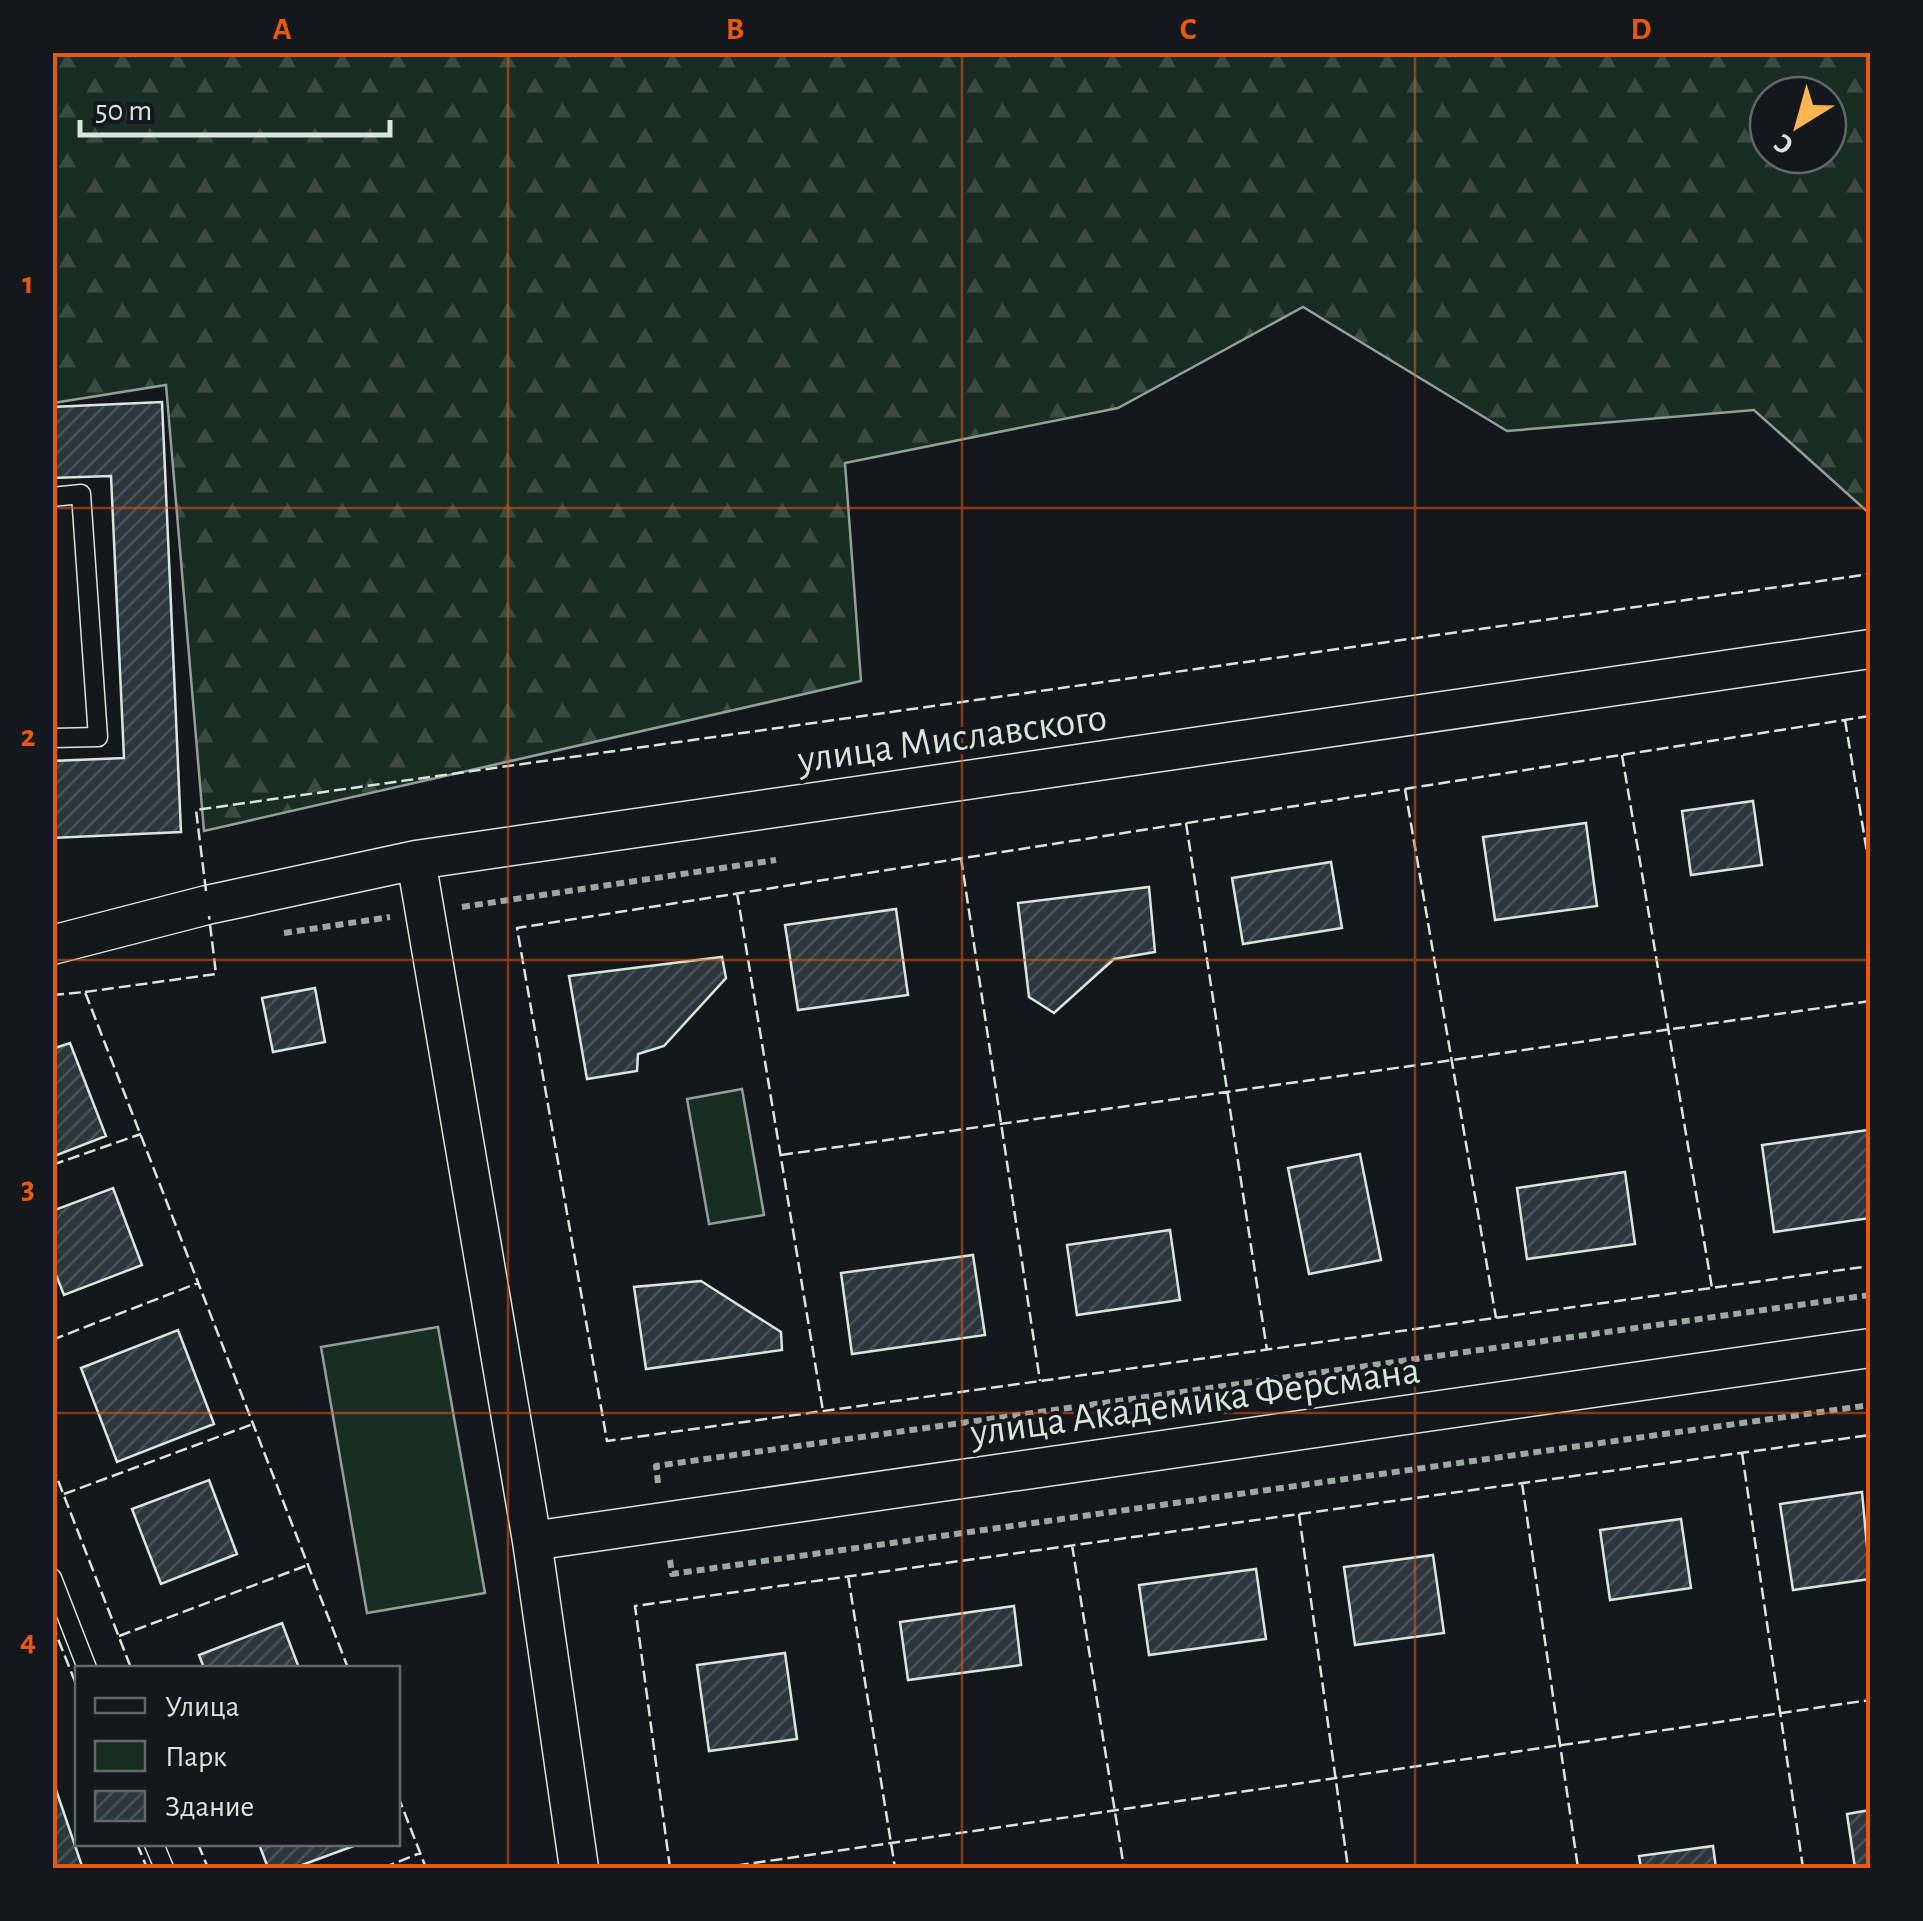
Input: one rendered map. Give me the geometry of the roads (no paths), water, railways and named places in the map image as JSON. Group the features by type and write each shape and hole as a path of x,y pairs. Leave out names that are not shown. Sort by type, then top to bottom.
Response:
{"street":[{"name":"улица Миславского","path":"52,945 207,905 416,860 1870,649"},
{"path":"416,860 532,1541 579,1868"},
{"name":"улица Академика Ферсмана","path":"532,1541 1870,1348"}],"lane":[{"path":"52,497 81,494 98,737 52,738"},
{"path":"52,1578 86,1666"}]}
